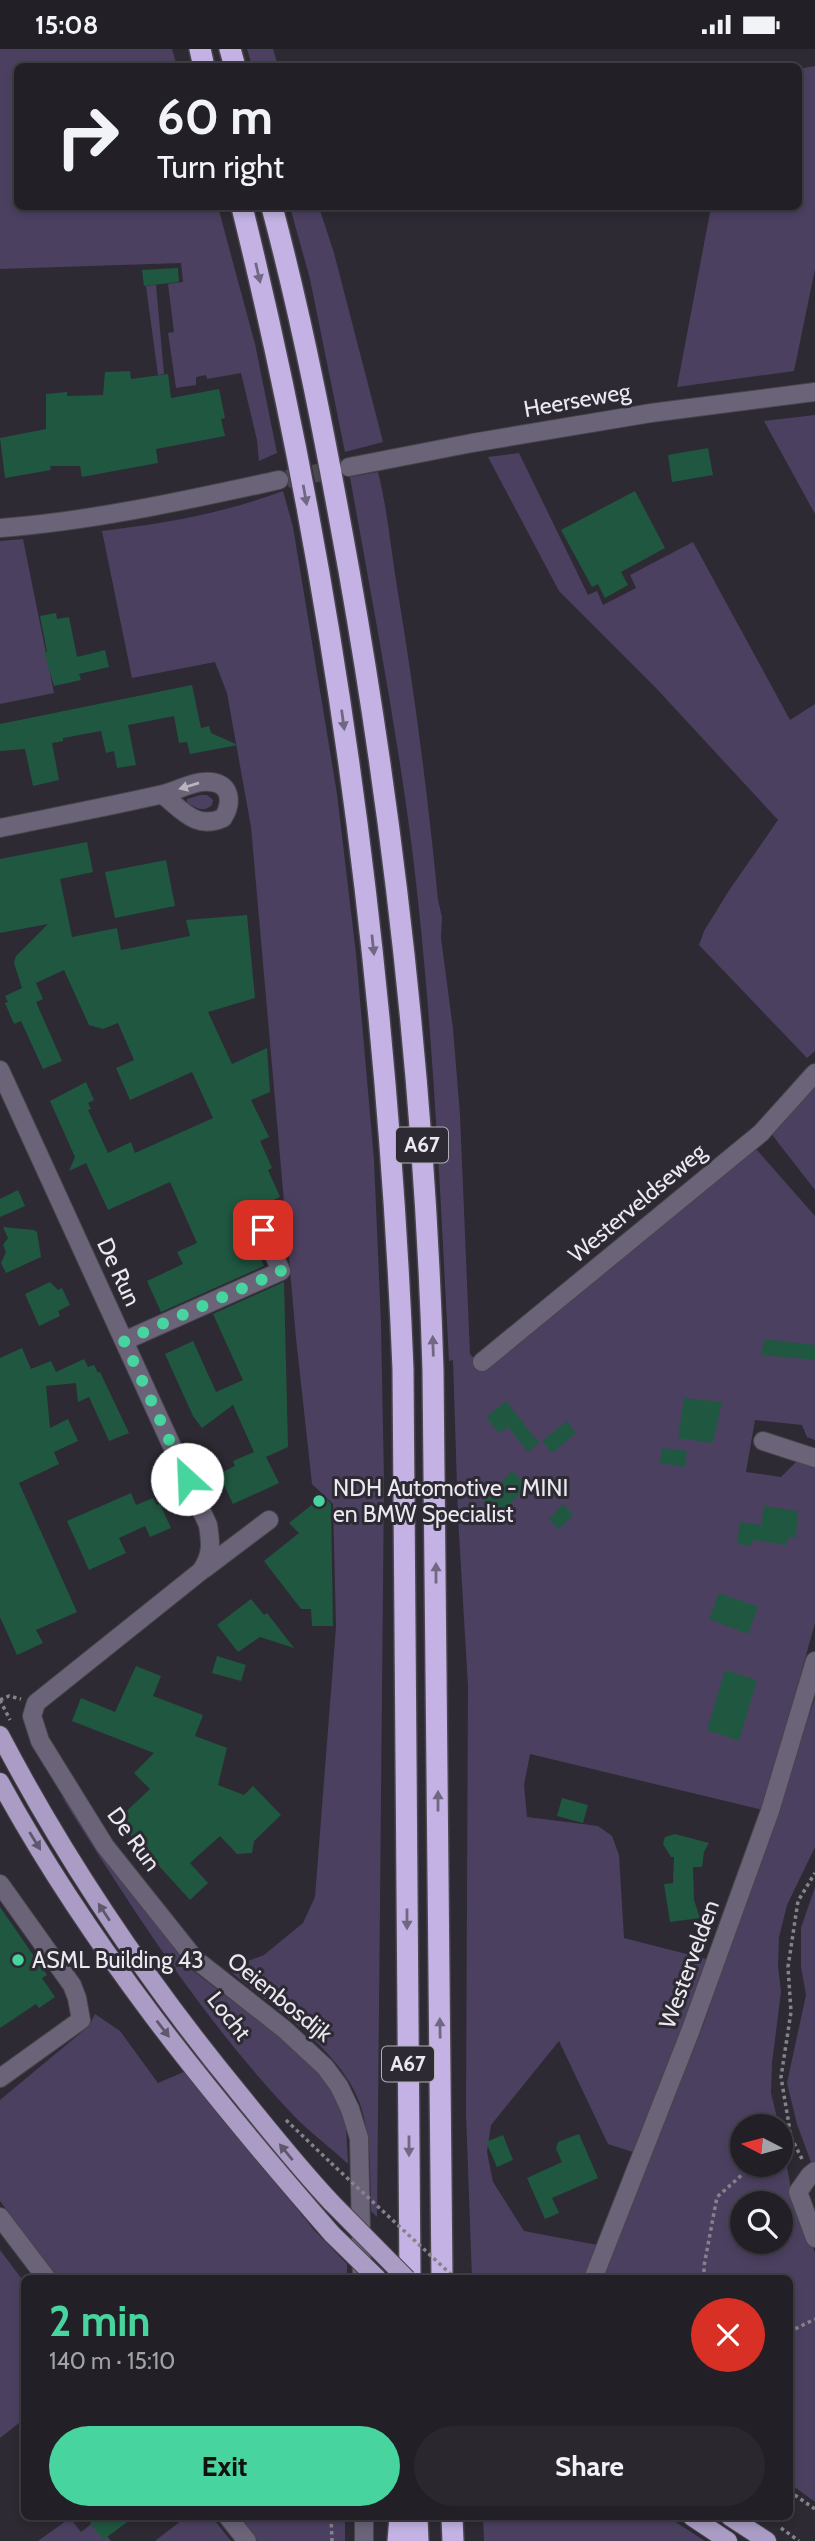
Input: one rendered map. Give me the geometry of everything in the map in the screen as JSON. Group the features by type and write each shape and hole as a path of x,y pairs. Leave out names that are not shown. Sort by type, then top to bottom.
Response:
{"highway":[{"name":"A67","path":"243,210 293,435 337,674 373,942 385,1070 403,1369 409,2275"},
{"name":"A67","path":"273,210 323,429 367,670 396,874 415,1055 430,1258 433,1370 442,2275"},
{"path":"398,2541 400,2520"},
{"path":"417,2520 418,2541"},
{"path":"452,2520 453,2541"}],"main road":[{"name":"Locht","path":"6,1730 28,1788 106,1916 184,2026 303,2172 405,2275"},
{"path":"0,1782 95,1937 215,2099 332,2234 374,2275"},
{"path":"696,2520 728,2541"},
{"path":"735,2520 767,2541"}],"street":[{"name":"Heerseweg","path":"349,467 651,413 815,392"},
{"path":"0,528 103,515 279,480"},
{"path":"0,828 163,795"},
{"name":"De Run","path":"0,1070 208,1525 211,1547 208,1561 201,1571"},
{"name":"Westerveldseweg","path":"482,1362 761,1133 815,1073"},
{"path":"124,1341 281,1271 263,1230"},
{"path":"763,1441 815,1458"},
{"name":"De Run","path":"195,1959 105,1846 40,1741 33,1716 36,1703 269,1520"},
{"name":"Westervelden","path":"595,2275 690,2032 756,1850 815,1661"},
{"path":"0,1884 31,1940 72,1985 81,2020 0,2078"},
{"name":"Oeienbosdijk","path":"195,1959 284,2029 325,2067 339,2086 359,2138 362,2275"},
{"path":"812,2173 798,2192 815,2238"},
{"path":"0,2217 44,2275"},
{"path":"230,2520 247,2541"},
{"path":"363,2520 364,2541"}],"path":[{"path":"0,1700 6,1730"},
{"path":"787,2114 781,2077 791,2012 788,1967 798,1901 815,1873"},
{"path":"278,2112 452,2275"},
{"path":"793,2140 812,2173"},
{"path":"704,2275 717,2197 740,2177"},
{"path":"793,2330 815,2319"},
{"path":"793,2494 815,2509"},
{"path":"331,2520 332,2541"}],"shaded area":[{"path":"0,49 172,49 176,63 14,63 14,210 219,210 255,344 277,453 259,461 257,440 241,373 207,379 206,375 196,377 196,385 176,388 168,333 174,332 168,284 183,282 181,263 0,269"},
{"path":"247,49 273,49 277,63 251,63"},
{"path":"815,66 815,269 794,371 677,387 710,210 802,210 802,68"},
{"path":"291,210 320,210 334,253 383,442 345,452 310,279"},
{"path":"156,285 164,374 158,375 146,286"},
{"path":"815,415 815,514 764,421"},
{"path":"519,453 588,595 597,591 603,605 636,588 630,575 693,542 790,720 815,704 815,1051 807,1058 699,945 704,931 730,889 778,820 656,688 559,591 488,457"},
{"path":"378,472 410,670 442,917 441,938 453,1029 460,1115 470,1354 483,1368 529,1336 743,1157 757,1150 815,1216 815,1440 807,1437 802,1425 755,1420 746,1472 781,1477 797,1461 815,1467 815,1623 763,1810 530,1754 524,1785 527,1817 598,1826 612,1836 619,1855 624,1938 710,1960 633,2152 608,2144 559,2041 491,2125 487,2152 493,2182 524,2231 603,2246 589,2275 472,2275 466,2113 468,1686 458,1517 453,1360 449,1361 431,1040 412,848 391,709 350,477"},
{"path":"283,491 293,527 337,794 356,954 374,1160 384,1482 377,2217 371,2211 367,2130 351,2084 338,2066 304,2031 231,1972 245,1962 264,1955 303,1923 315,1897 336,1627 333,1504 312,1484 296,1338 251,827 227,693 215,662 132,678 102,531 194,517"},
{"path":"23,539 54,693 0,704 0,541"},
{"path":"207,795 213,800 212,805 203,809 187,803 187,799"},
{"path":"815,1079 815,1190 773,1136 774,1125"},
{"path":"815,1698 815,1847 787,1905 779,1937 781,1992 771,2093 776,2114 730,2114 730,2177 789,2177 791,2191 730,2191 730,2254 793,2254 793,2200 815,2252 815,2502 793,2486 793,2275 601,2275 703,2026"},
{"path":"60,1794 188,1967 297,2050 316,2068 335,2094 346,2127 348,2164 296,2118 262,2081 199,2003 141,1921"},
{"path":"815,1887 815,2162 812,2165 797,2124 787,2083 806,1995 801,1967 801,1928"},
{"path":"95,2014 120,2031 158,2083 186,2071 314,2230 347,2264 347,2275 55,2275 0,2201 0,2100 89,2026"},
{"path":"0,2250 21,2278 21,2421 0,2438"},
{"path":"67,2520 72,2520 81,2532 95,2521 111,2541 38,2541"},
{"path":"182,2520 214,2520 231,2541 155,2541"},
{"path":"240,2520 345,2520 345,2541 258,2541"},
{"path":"483,2520 673,2520 705,2541 484,2541"}],"building":[{"path":"178,268 179,282 144,286 142,270"},
{"path":"130,371 131,379 168,374 171,398 219,389 225,418 221,419 225,436 156,449 158,463 82,477 80,466 50,466 51,470 5,478 0,438 46,429 46,394 67,392 67,396 103,395 105,372"},
{"path":"708,448 713,475 672,482 668,455"},
{"path":"635,491 665,548 621,572 628,585 605,598 598,584 592,587 561,530"},
{"path":"56,613 57,619 69,617 77,657 105,650 109,667 79,674 81,680 54,686 44,652 47,652 40,616"},
{"path":"192,685 201,728 209,726 211,733 238,745 190,754 187,742 179,743 174,716 128,725 136,765 117,768 114,751 106,753 101,731 63,738 63,741 52,743 59,780 33,786 25,749 0,751 0,724"},
{"path":"87,842 93,872 60,879 72,937 117,928 121,950 190,936 186,920 247,915 255,998 208,1012 232,1064 267,1048 270,1092 251,1100 269,1137 260,1141 272,1168 268,1170 280,1197 241,1215 264,1266 161,1312 147,1281 183,1264 177,1252 197,1243 170,1182 108,1210 86,1163 69,1171 75,1157 50,1101 86,1082 94,1100 88,1103 91,1109 88,1110 108,1153 131,1142 135,1153 213,1118 192,1072 130,1100 116,1068 134,1060 118,1023 103,1029 89,1025 64,970 36,983 43,999 36,1002 62,1061 43,1069 21,1021 14,1024 5,1003 8,1002 5,996 22,988 14,963 16,956 48,924 0,933 0,859"},
{"path":"166,860 175,906 115,918 105,872"},
{"path":"18,1190 25,1206 0,1217 0,1199"},
{"path":"3,1227 37,1232 41,1257 6,1273 1,1263 6,1252 3,1245 8,1238"},
{"path":"50,1282 58,1290 62,1288 70,1305 58,1311 60,1316 39,1326 25,1294"},
{"path":"284,1282 288,1447 266,1457 279,1483 233,1504 219,1474 235,1466 233,1461 254,1452 233,1405 202,1428 193,1416 165,1354 193,1341 216,1392 243,1380 213,1314"},
{"path":"764,1339 815,1345 815,1360 761,1355"},
{"path":"22,1348 31,1369 51,1361 56,1372 84,1359 88,1367 94,1365 98,1373 100,1372 129,1433 109,1441 89,1397 78,1402 76,1383 46,1386 50,1428 68,1419 78,1441 54,1452 59,1464 19,1483 77,1612 36,1630 43,1643 17,1655 0,1617 0,1358"},
{"path":"684,1398 722,1402 713,1443 678,1438"},
{"path":"506,1401 539,1443 528,1452 508,1427 499,1433 486,1417"},
{"path":"567,1421 576,1433 552,1453 542,1441"},
{"path":"662,1448 687,1451 685,1467 660,1463"},
{"path":"512,1471 527,1486 499,1516 483,1501"},
{"path":"131,1493 136,1505 153,1498 157,1505 160,1504 171,1528 150,1537 145,1526 119,1538 126,1553 89,1570 67,1521"},
{"path":"324,1495 331,1504 333,1626 312,1626 311,1609 301,1609 264,1561 299,1533 289,1523"},
{"path":"563,1504 573,1515 559,1529 549,1519"},
{"path":"764,1506 798,1511 796,1538 788,1537 787,1545 753,1540 751,1546 737,1544 740,1522 761,1525"},
{"path":"719,1593 758,1607 748,1634 709,1619"},
{"path":"251,1599 264,1615 267,1613 294,1648 260,1637 238,1652 217,1625"},
{"path":"217,1656 246,1665 241,1681 212,1673"},
{"path":"136,1666 161,1676 153,1696 203,1715 195,1736 227,1748 218,1785 244,1795 253,1786 281,1815 254,1841 252,1853 237,1854 220,1836 190,1863 208,1883 190,1900 117,1820 150,1789 134,1773 154,1753 72,1721 81,1698 115,1712"},
{"path":"725,1670 757,1680 739,1741 707,1730"},
{"path":"562,1798 588,1805 583,1823 557,1816"},
{"path":"675,1834 709,1843 704,1852 702,1867 693,1867 694,1900 700,1918 670,1922 664,1884 673,1883 674,1857 671,1857 663,1844 665,1837"},
{"name":"ASML Building 43","path":"0,1907 47,1975 42,1978 55,1997 39,2008 36,2004 0,2028"},
{"path":"579,2134 598,2178 552,2198 559,2213 545,2219 527,2178 562,2162 556,2149 558,2142"},
{"path":"503,2135 513,2160 497,2167 486,2142"},
{"path":"94,2520 130,2520 103,2540 90,2523"}],"tunnel":[{"path":"287,479 342,468"}],"place":[{"name":"NDH Automotive - MINI en BMW Specialist","path":"319,1501"},
{"name":"ASML Building 43","path":"18,1960"}],"route":[{"path":"187,1479 124,1341 281,1271 263,1230"}]}
